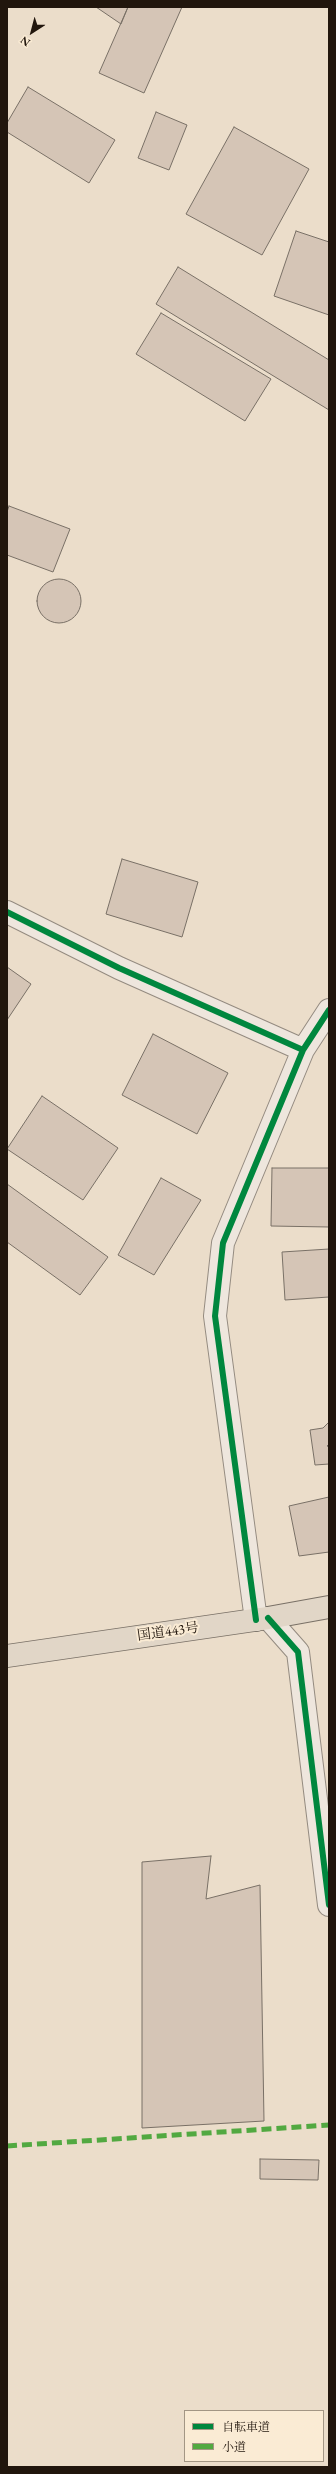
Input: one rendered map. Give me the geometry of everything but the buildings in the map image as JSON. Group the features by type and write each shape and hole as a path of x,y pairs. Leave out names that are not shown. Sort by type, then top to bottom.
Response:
{"highway":[{"name":"国道443号","path":"7,1656 262,1619 329,1607"}],"street":[{"path":"7,912 119,968 303,1050"},
{"path":"329,1010 303,1050 223,1243 215,1316 262,1619 298,1652 329,1905"}],"marked path":[{"path":"7,2146 329,2125"}],"cycle path":[{"path":"7,912 119,968 303,1050"},
{"path":"256,1620 215,1316 223,1243 303,1050 329,1010"},
{"path":"268,1618 298,1652 329,1905"}]}
